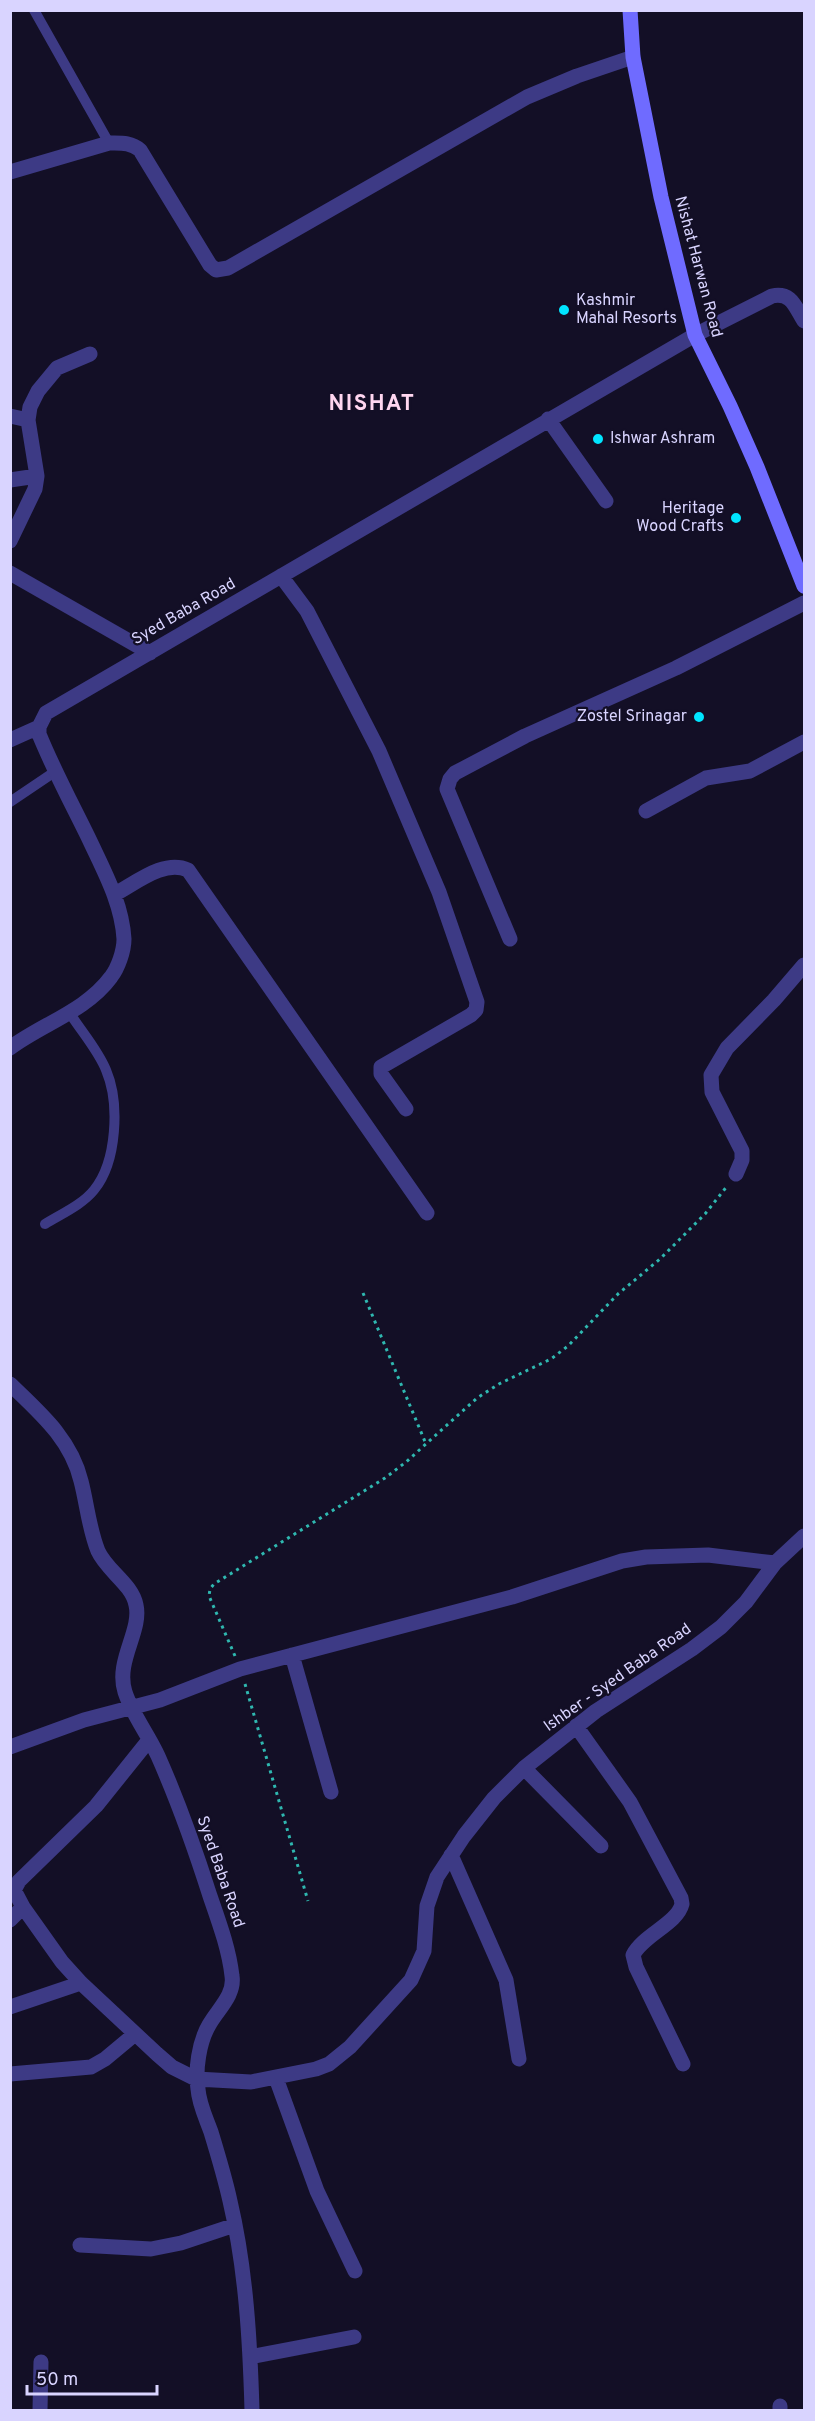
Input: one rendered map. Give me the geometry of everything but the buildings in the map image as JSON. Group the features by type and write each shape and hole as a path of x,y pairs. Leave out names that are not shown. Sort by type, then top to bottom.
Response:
{"main road":[{"name":"Nishat Harwan Road","path":"630,10 633,57 661,197 695,335 757,467 804,586"}],"street":[{"path":"10,172 109,143 124,142 134,145 140,150 210,265 216,270 228,268 527,97 577,76 633,57"},
{"name":"Syed Baba Road","path":"39,727 42,719 52,708 695,335 780,294 790,298 804,321"},
{"path":"10,540 34,489 37,476 28,420 30,407 50,374 66,363 90,354"},
{"path":"10,416 28,420"},
{"path":"548,419 606,501"},
{"path":"10,480 37,476"},
{"path":"10,573 150,652"},
{"path":"281,576 307,611 379,751 439,892 477,1002 476,1010 471,1015 381,1067 381,1074 406,1108"},
{"path":"510,939 447,789 455,773 525,736 676,668 804,603"},
{"path":"10,740 39,727 39,734 115,894 124,941 120,960 111,978 80,1006 38,1028 10,1048"},
{"path":"646,811 706,778 750,771 804,742"},
{"path":"115,894 165,867 175,865 188,870 428,1213"},
{"path":"736,1174 742,1151 712,1092 711,1075 727,1048 774,1000 804,965"},
{"name":"Syed Baba Road","path":"10,1384 58,1432 72,1454 82,1484 98,1551 133,1597 137,1607 122,1677 124,1690 149,1740 196,1853 220,1927 233,1979 230,1994 208,2026 196,2079 198,2094 218,2156 235,2225 250,2357 252,2410"},
{"name":"Ishber - Syed Baba Road","path":"196,2079 251,2082 276,2078 329,2064 350,2047 411,1980 424,1951 431,1890 451,1855 494,1798 524,1768 576,1726 692,1649 721,1627 746,1602 775,1563 802,1542"},
{"path":"10,1747 84,1720 160,1700 240,1669 512,1597 622,1561 646,1557 708,1555 775,1563"},
{"path":"292,1655 331,1792"},
{"path":"576,1726 630,1802 681,1898 682,1904 677,1914 640,1946 633,1955 636,1967 683,2064"},
{"path":"149,1740 96,1806 19,1881 14,1890 23,1907 62,1962 81,1983 172,2067 196,2079"},
{"path":"524,1768 601,1846"},
{"path":"451,1855 506,1980 519,2059"},
{"path":"10,1920 23,1907"},
{"path":"10,2007 81,1983"},
{"path":"10,2074 91,2067 105,2059 135,2034"},
{"path":"276,2078 317,2191 355,2271"},
{"path":"80,2245 151,2249 181,2243 235,2225"},
{"path":"250,2357 354,2337"},
{"path":"40,2410 41,2362"}],"lane":[{"path":"34,10 109,143"},
{"path":"10,802 56,771"},
{"path":"45,1224 84,1199 94,1189 103,1174 111,1149 114,1127 111,1084 106,1070 69,1012"}],"path":[{"path":"308,1901 240,1669 209,1596 210,1588 219,1580 386,1478 477,1398 499,1384 551,1359 568,1346 618,1294 660,1259 705,1214 736,1174"},
{"path":"363,1293 426,1444"}],"place":[{"name":"Kashmir Mahal Resorts","path":"564,310"},
{"name":"Ishwar Ashram","path":"598,439"},
{"name":"Heritage Wood Crafts","path":"736,518"},
{"name":"Zostel Srinagar","path":"699,717"}],"district":[{"name":"NISHAT","path":"372,404"}]}
